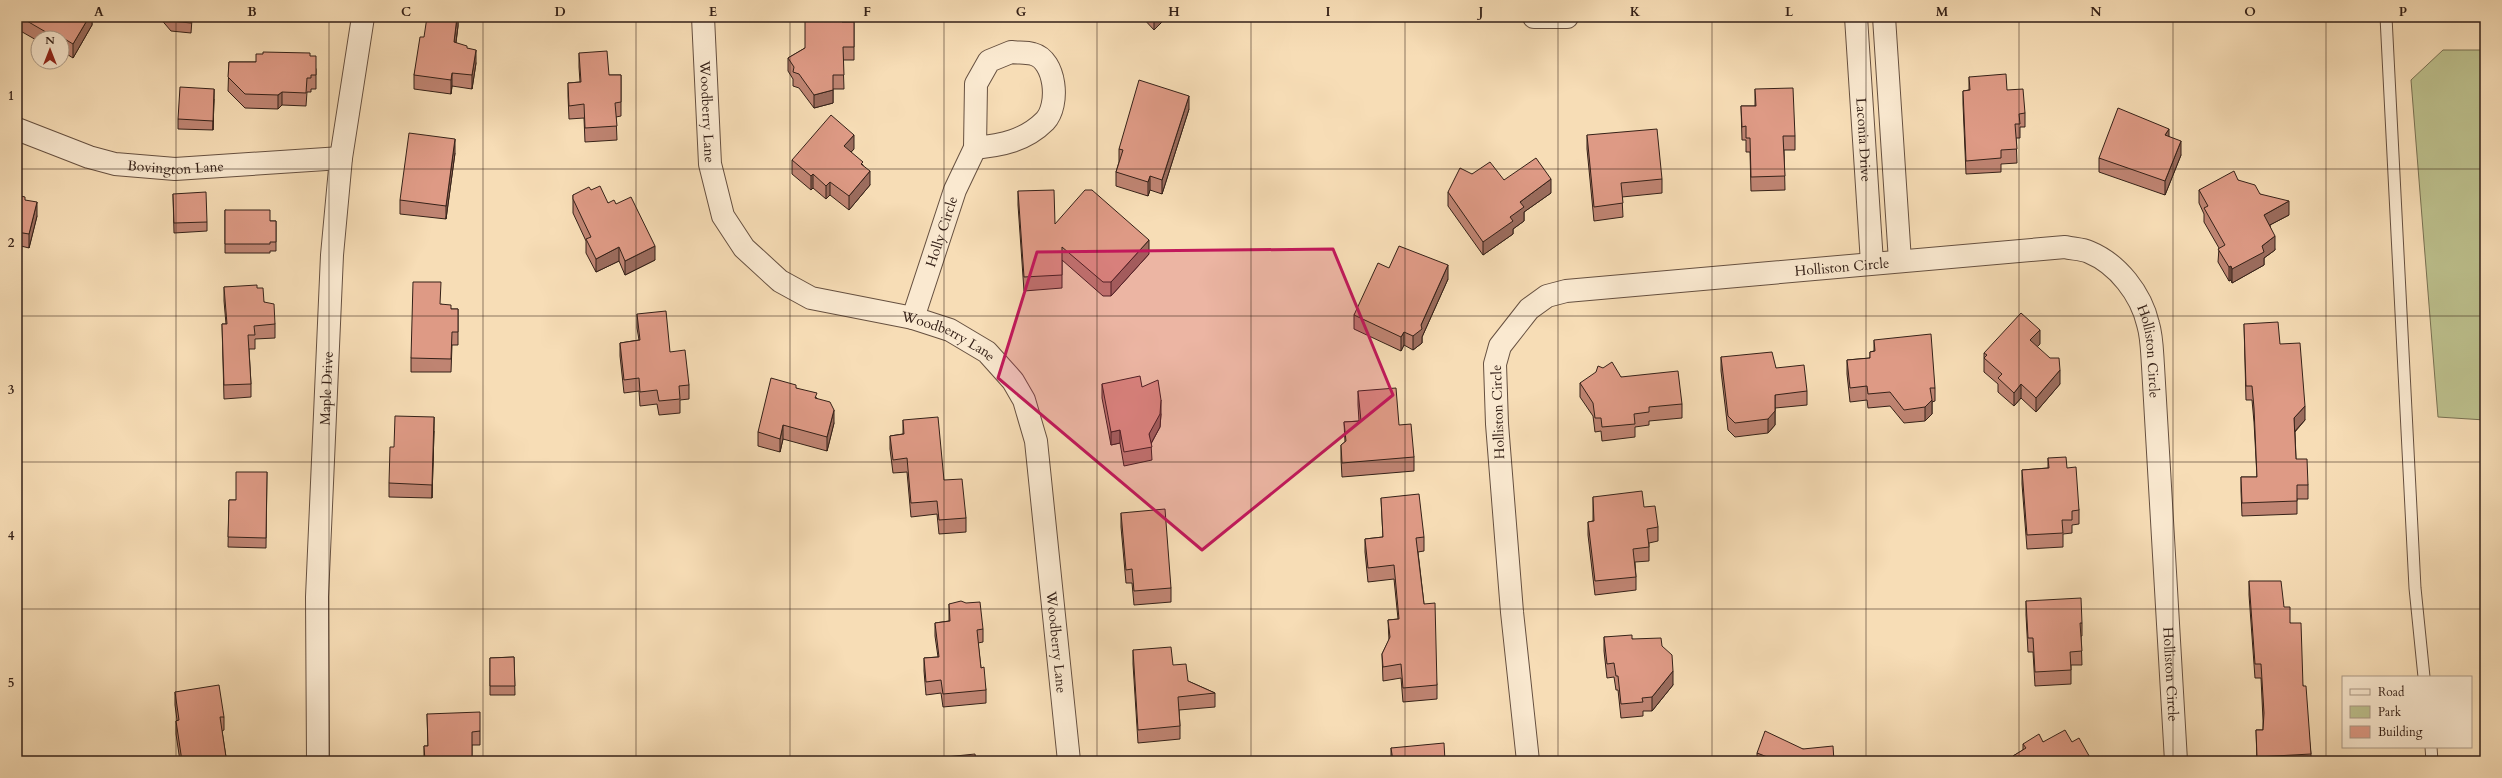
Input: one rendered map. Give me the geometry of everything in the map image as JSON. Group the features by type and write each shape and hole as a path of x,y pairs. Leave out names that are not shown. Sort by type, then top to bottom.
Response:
{"street":[{"name":"Maple Drive","path":"318,761 317,597 332,255 341,158 363,17"},
{"name":"Woodberry Lane","path":"703,17 710,164 723,216 744,248 780,281 811,298 913,318 950,330 987,352 1013,381 1024,400 1036,440 1069,761"},
{"path":"1534,17 1567,17"},
{"name":"Laconia Drive","path":"1856,17 1872,263"},
{"name":"Laconia Drive","path":"1884,17 1900,260"},
{"name":"Holly Circle","path":"913,318 955,190 975,148 976,84 988,61 1011,52 1034,54 1047,66 1054,81 1054,102 1046,120 1016,141 975,148"},
{"name":"Bovington Lane","path":"17,129 89,157 115,164 175,169 341,158"},
{"name":"Holliston Circle","path":"1528,761 1512,612 1497,424 1495,364 1500,346 1529,309 1548,296 1566,291 1900,260 2065,247 2089,252 2110,265 2130,284 2142,305 2149,324 2153,366 2176,761"}],"lane":[{"path":"2386,17 2415,588 2424,676"},
{"path":"2431,748 2432,761"}],"highlighted area":[{"path":"1333,249 1393,395 1202,550 998,378 1037,252"}],"green space":[{"path":"2443,50 2485,50 2485,420 2438,417 2411,80"}],"building":[{"path":"20,17 89,17 73,44 70,42 70,30 42,30"},
{"path":"167,17 191,17 191,23 171,21"},
{"path":"427,17 457,17 454,42 476,50 472,75 452,73 451,80 414,75 420,37 424,37"},
{"path":"805,17 842,17 842,22 854,22 854,47 843,47 844,75 833,75 833,90 814,95 799,74 793,72 794,67 788,58 805,48"},
{"path":"607,51 609,75 621,75 621,102 615,103 617,126 585,128 584,104 569,106 568,83 581,82 579,53"},
{"path":"263,52 310,53 310,56 316,56 316,75 311,75 311,78 307,78 306,93 282,92 278,95 245,94 228,77 229,62 256,62 256,54 263,54"},
{"path":"2006,74 2007,90 2023,89 2025,113 2019,114 2020,124 2015,124 2017,149 2001,150 2001,158 1966,161 1963,91 1970,90 1969,77"},
{"path":"1139,80 1189,96 1162,180 1150,176 1148,182 1116,172 1123,150 1119,149"},
{"path":"180,87 214,89 213,121 178,119"},
{"path":"1793,88 1795,136 1783,136 1785,176 1751,177 1750,138 1746,138 1746,126 1742,127 1741,106 1756,106 1755,89"},
{"path":"2118,108 2169,129 2165,135 2181,141 2165,181 2099,158"},
{"path":"831,115 854,135 844,146 863,162 861,164 870,171 849,196 830,182 826,186 813,174 811,176 792,160"},
{"path":"1657,129 1662,179 1621,183 1623,203 1594,207 1587,135"},
{"path":"409,133 455,139 446,206 400,200"},
{"path":"1536,158 1551,179 1520,202 1524,207 1510,217 1513,221 1483,242 1448,192 1460,168 1472,174 1490,162 1504,180"},
{"path":"2234,171 2238,180 2255,185 2260,194 2289,201 2264,215 2275,236 2262,246 2264,252 2232,269 2231,266 2229,267 2218,249 2225,245 2204,208 2208,206 2199,190"},
{"path":"600,186 608,203 614,200 616,204 631,197 655,246 625,261 619,247 596,259 586,239 591,237 573,199 573,195 589,187 591,190"},
{"path":"1054,190 1055,224 1085,190 1092,190 1149,240 1111,282 1103,282 1062,247 1062,275 1024,277 1018,191"},
{"path":"206,192 207,222 174,223 173,194"},
{"path":"17,195 25,197 25,200 37,202 29,234 17,232"},
{"path":"225,210 270,210 270,221 276,221 276,242 270,242 270,244 225,244"},
{"path":"1399,246 1448,265 1421,325 1422,329 1413,336 1404,332 1401,337 1354,315 1378,263 1389,268"},
{"path":"413,282 441,282 440,304 451,305 451,309 458,309 458,332 452,332 451,359 411,358"},
{"path":"257,285 257,288 263,288 264,302 274,304 275,324 254,326 255,335 248,335 251,384 224,385 222,324 227,324 224,287"},
{"path":"666,311 670,352 685,350 689,385 679,386 680,399 659,401 657,390 640,392 639,378 624,380 620,343 640,340 637,314"},
{"path":"2021,313 2040,330 2030,340 2050,358 2059,358 2060,370 2036,398 2021,384 2014,393 1998,378 2002,374 1984,358 1987,355 1984,353"},
{"path":"2278,322 2280,344 2300,343 2305,406 2294,418 2296,459 2307,459 2308,485 2297,485 2297,501 2242,503 2241,477 2257,477 2252,386 2246,386 2244,324"},
{"path":"1931,334 1935,388 1930,388 1932,400 1925,407 1904,410 1890,392 1868,394 1867,386 1850,388 1847,360 1870,358 1870,352 1875,351 1874,340"},
{"path":"1772,352 1776,368 1804,365 1807,391 1775,395 1775,411 1768,419 1735,423 1728,416 1721,357"},
{"path":"1612,362 1621,377 1678,371 1682,404 1649,407 1649,412 1634,414 1635,424 1602,427 1601,418 1595,418 1593,403 1580,383 1596,372 1598,366 1603,368"},
{"path":"1140,376 1142,387 1158,380 1161,400 1160,414 1149,434 1152,447 1124,452 1120,430 1111,432 1102,384"},
{"path":"771,378 796,385 796,388 817,393 815,398 830,402 834,410 827,437 783,425 780,439 758,432"},
{"path":"1396,388 1399,425 1411,424 1414,457 1342,463 1341,445 1346,441 1344,422 1361,421 1358,391"},
{"path":"395,416 434,417 432,485 389,483 390,447 394,447"},
{"path":"938,417 944,480 962,479 966,518 939,520 937,501 911,503 907,458 893,460 890,436 904,434 903,420"},
{"path":"2066,457 2067,468 2076,467 2079,510 2072,511 2072,520 2062,520 2063,533 2027,535 2022,470 2049,468 2048,458"},
{"path":"236,472 267,472 266,538 228,537 229,500 236,500"},
{"path":"1642,491 1644,507 1655,506 1658,527 1647,529 1649,547 1633,549 1636,577 1595,581 1588,522 1594,521 1593,497"},
{"path":"1419,494 1424,537 1416,538 1424,604 1435,603 1437,685 1403,688 1401,664 1383,667 1382,654 1390,637 1388,620 1399,619 1394,565 1368,568 1365,539 1383,537 1381,498"},
{"path":"1165,509 1171,588 1134,591 1132,569 1126,570 1121,513"},
{"path":"2249,581 2281,581 2284,607 2290,607 2290,623 2301,623 2303,686 2306,686 2311,754 2257,757 2256,730 2263,730 2264,713 2261,664 2255,664"},
{"path":"2081,598 2082,623 2080,623 2082,651 2070,652 2071,670 2035,672 2033,638 2028,638 2026,601"},
{"path":"961,601 966,603 980,602 983,629 977,630 981,668 984,667 986,690 943,694 941,680 926,682 924,658 939,657 935,623 950,621 949,604"},
{"path":"1632,635 1632,639 1661,638 1662,646 1672,655 1673,671 1652,697 1642,698 1643,702 1621,704 1618,676 1616,676 1614,663 1607,664 1604,637"},
{"path":"1171,647 1173,665 1186,664 1188,681 1215,693 1178,697 1180,726 1138,730 1133,650"},
{"path":"514,657 515,686 490,686 490,658"},
{"path":"219,685 224,717 220,717 226,757 230,757 231,761 182,761 176,721 179,720 175,692"},
{"path":"480,712 480,731 472,732 472,761 425,761 424,746 428,746 427,714"},
{"path":"2065,730 2072,742 2079,738 2092,761 2016,761 2013,756 2026,748 2023,744 2039,734 2043,742"},
{"path":"1765,731 1803,749 1833,746 1834,761 1770,761 1770,758 1757,753"},
{"path":"1444,743 1445,761 1393,761 1391,748"},
{"path":"975,754 976,761 946,761 946,757"},
{"path":"1936,758 1936,761 1905,761"}]}
